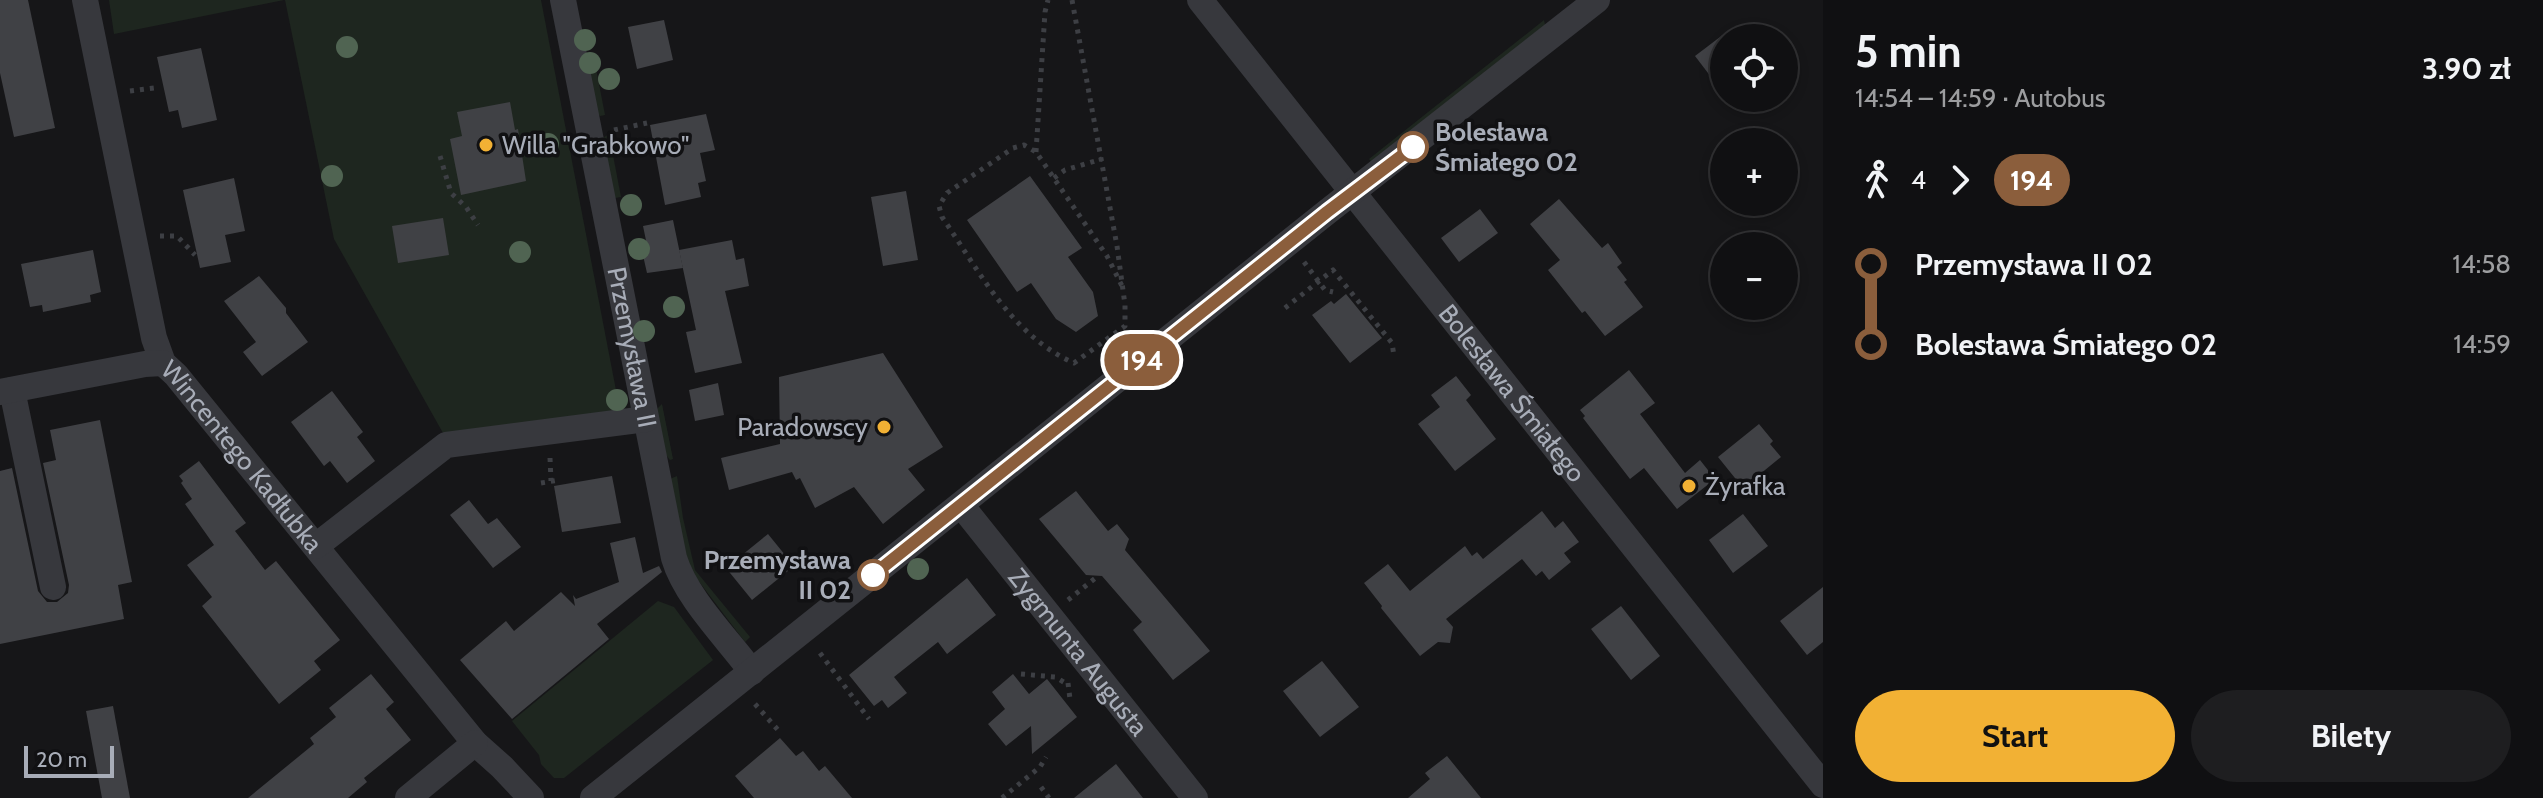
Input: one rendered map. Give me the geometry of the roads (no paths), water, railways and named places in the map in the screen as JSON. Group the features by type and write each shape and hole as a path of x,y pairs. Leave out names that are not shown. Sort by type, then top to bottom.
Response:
{"street":[{"name":"Wincentego Kadłubka","path":"85,0 154,338 163,363 176,375 475,743 531,798"},
{"name":"Przemysława II","path":"563,0 679,574 752,672"},
{"name":"Bolesława Śmiałego","path":"1200,0 1823,785"},
{"path":"593,798 1597,0"},
{"path":"53,587 6,391 163,363"},
{"path":"316,546 446,445 646,419"},
{"name":"Zygmunta Augusta","path":"961,505 1195,798"},
{"path":"408,798 475,743"}],"place":[{"name":"Willa \"Grabkowo\"","path":"486,145"},
{"name":"Bolesława Śmiałego 02","path":"1413,147"},
{"name":"Paradowscy","path":"884,427"},
{"name":"Żyrafka","path":"1689,486"},
{"name":"Przemysława II 02","path":"873,575"}]}
